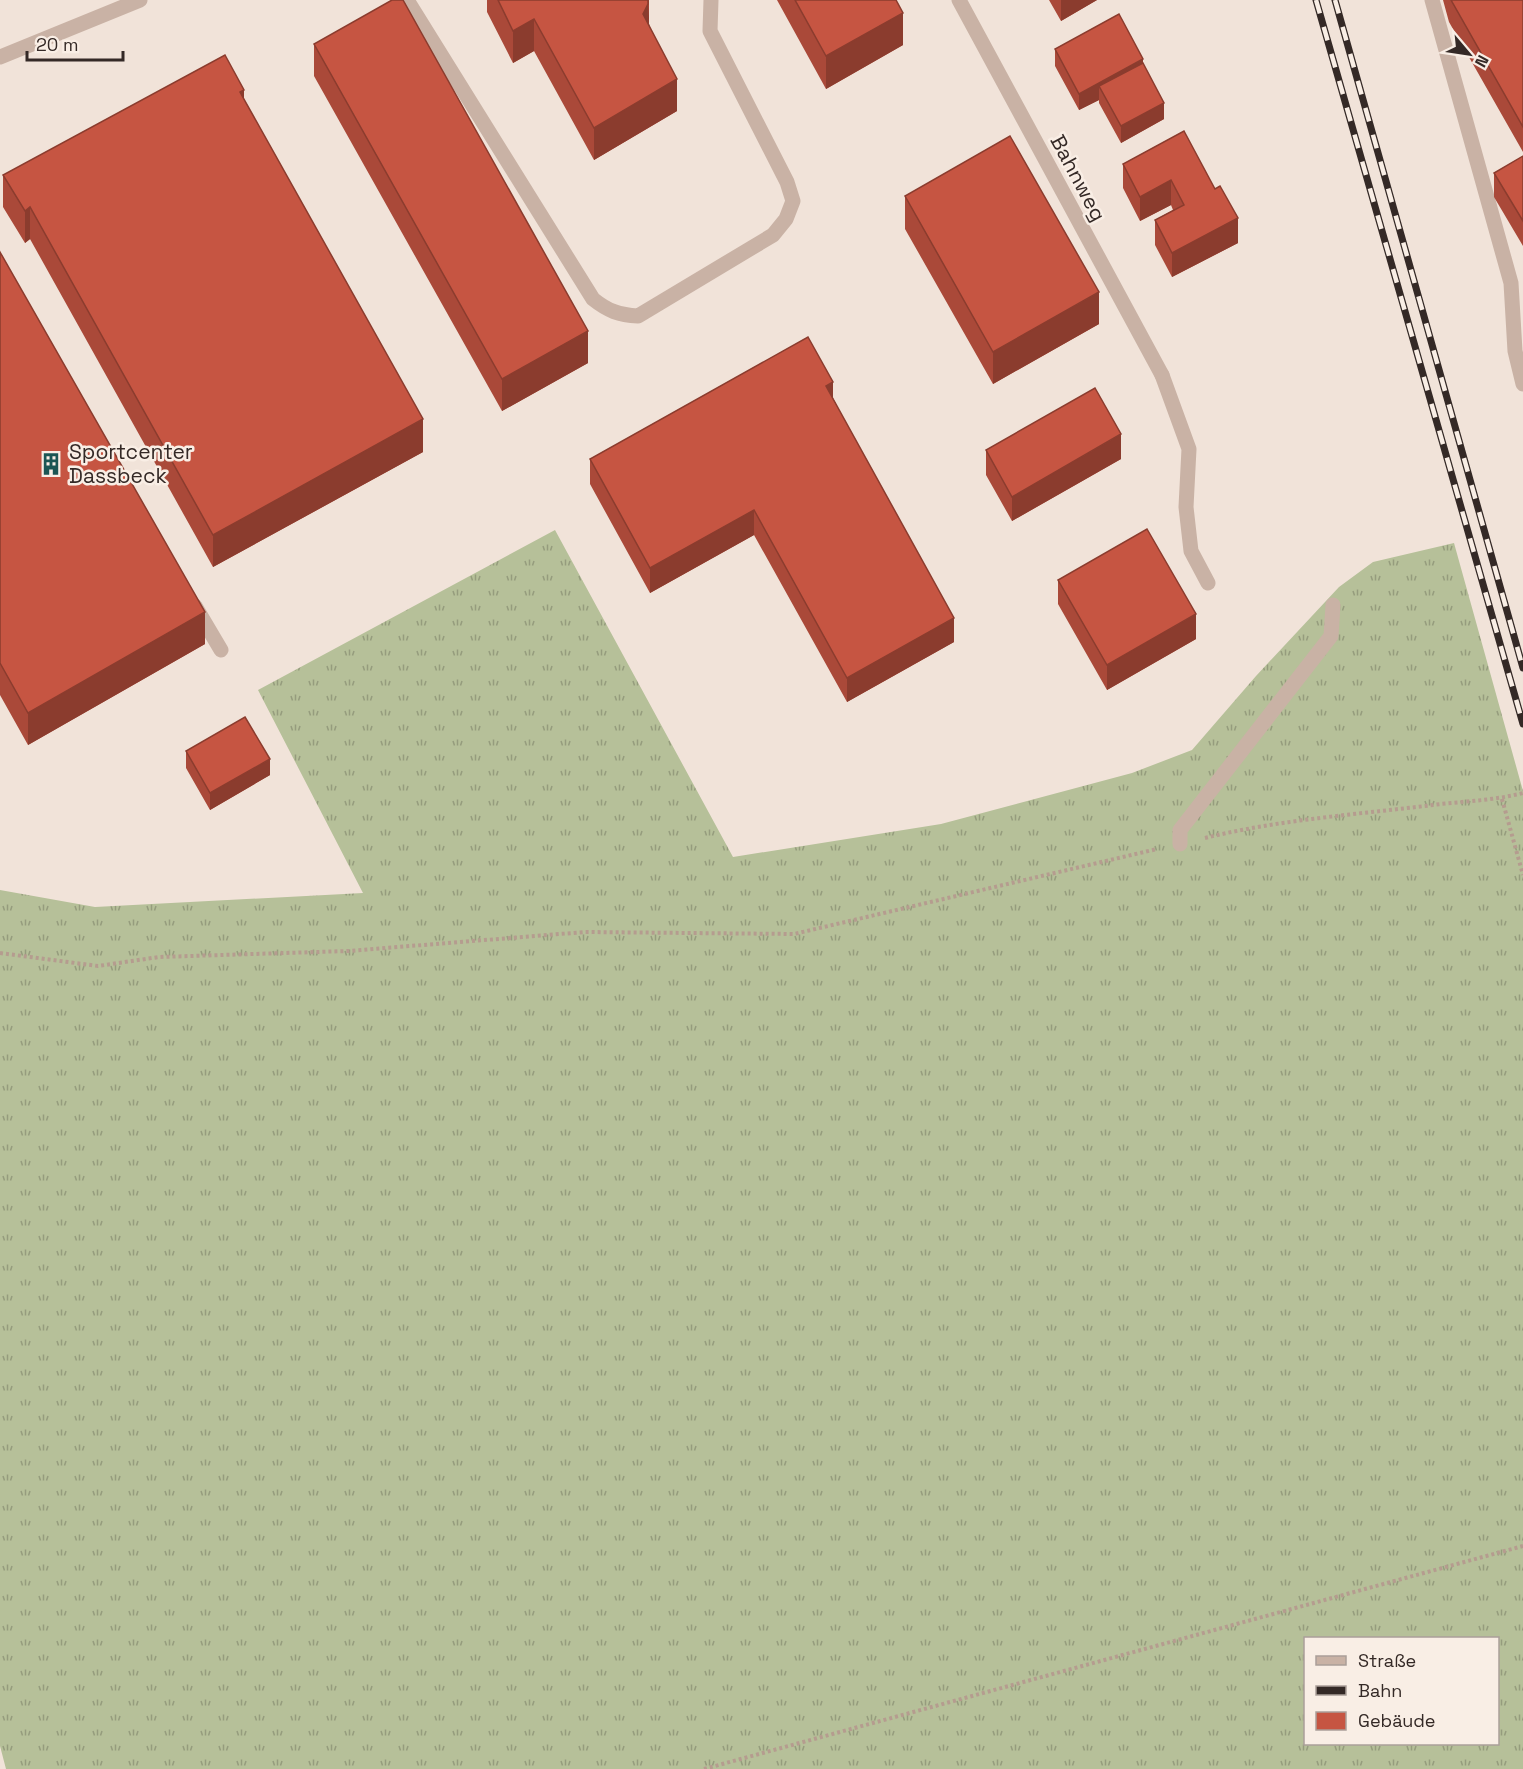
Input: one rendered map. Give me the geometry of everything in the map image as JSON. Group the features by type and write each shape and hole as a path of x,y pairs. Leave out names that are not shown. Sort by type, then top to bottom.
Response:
{"street":[{"path":"0,57 140,0"},
{"path":"407,0 593,298 608,311 638,316 773,235 786,219 793,201 787,182 710,31 711,0"},
{"name":"Bahnweg","path":"959,0 1162,375 1189,449 1186,507 1191,551 1208,583"},
{"path":"1432,0 1511,283 1515,351 1523,384"},
{"path":"187,591 221,650"},
{"path":"1180,844 1180,830 1331,636 1333,605"}],"path":[{"path":"0,953 98,966 159,957 348,951 585,932 794,934 1243,829 1458,802 1502,799 1523,793"},
{"path":"1502,799 1523,874"},
{"path":"704,1769 1523,1546"}],"green space":[{"path":"555,530 733,857 941,824 1132,773 1192,750 1256,676 1339,587 1373,562 1454,543 1523,791 1523,1769 6,1769 0,1746 0,890 95,907 363,893 258,690"}],"building":[{"path":"392,0 403,0 588,331 502,379 314,44"},
{"path":"498,0 648,0 643,14 677,79 594,128 534,19 513,31"},
{"path":"795,0 896,0 903,13 826,56"},
{"path":"1451,0 1523,0 1523,127"},
{"path":"1119,14 1143,59 1079,94 1055,49"},
{"path":"225,55 244,90 240,92 423,419 213,535 30,207 25,211 3,175"},
{"path":"1143,63 1164,103 1121,126 1099,86"},
{"path":"1184,131 1215,189 1220,186 1238,218 1172,253 1155,220 1184,205 1171,180 1140,197 1123,164"},
{"path":"1010,136 1099,292 993,352 905,196"},
{"path":"1523,156 1523,221 1494,173"},
{"name":"Sportcenter Dassbeck","path":"0,252 205,612 28,713 0,663"},
{"path":"808,337 833,382 826,386 954,618 847,678 754,510 650,568 590,459"},
{"path":"1095,388 1121,434 1012,497 986,450"},
{"path":"1147,529 1196,614 1107,665 1058,580"},
{"path":"245,717 270,759 210,793 186,751"}],"railway":[{"path":"1316,0 1523,724"},
{"path":"1335,0 1523,668"}],"place":[{"name":"Sportcenter Dassbeck","path":"51,464"}]}
